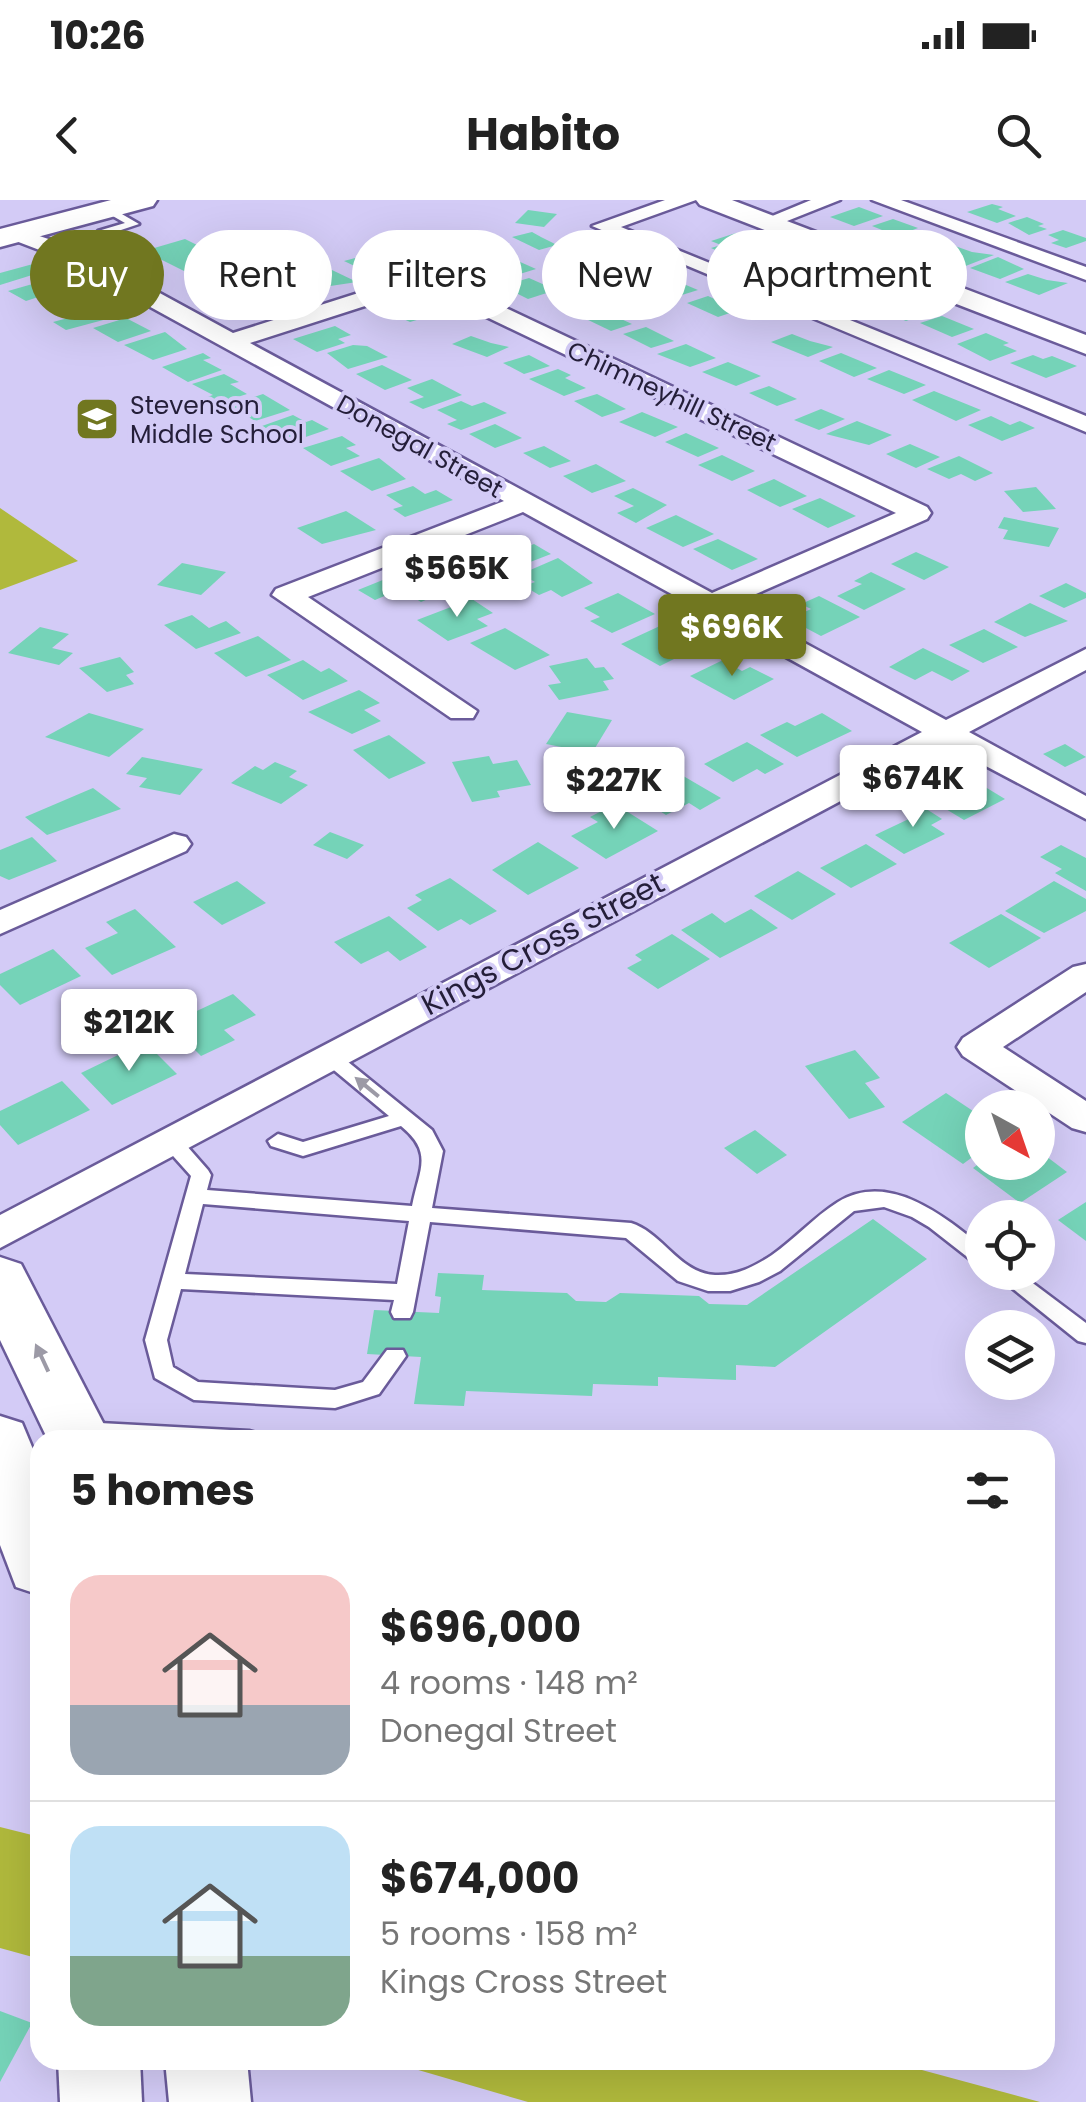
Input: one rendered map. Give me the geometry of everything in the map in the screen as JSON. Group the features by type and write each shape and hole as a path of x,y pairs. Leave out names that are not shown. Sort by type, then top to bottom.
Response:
{"main road":[{"path":"7,236 143,200"},
{"path":"0,1279 75,1430"},
{"path":"3,1459 30,1538"},
{"path":"99,2070 100,2102"},
{"path":"207,2070 210,2102"}],"street":[{"path":"686,200 602,226 1086,425"},
{"path":"709,200 1086,346"},
{"path":"765,223 830,200"},
{"path":"882,200 1086,274"},
{"name":"Donegal Street","path":"44,226 49,230"},
{"name":"Chimneyhill Street","path":"230,342 426,280 918,513 710,604"},
{"name":"Donegal Street","path":"164,306 1086,809"},
{"path":"462,710 286,594 523,503"},
{"name":"Kings Cross Street","path":"0,1233 1086,658"},
{"path":"0,923 174,844"},
{"path":"1086,976 976,1048 1086,1119"}],"lane":[{"path":"108,209 134,224 115,230"},
{"path":"173,1281 403,1302 433,1150 425,1135 330,1057"},
{"path":"278,1141 303,1149 404,1118"},
{"path":"172,1142 202,1175 156,1340 163,1372 194,1390 336,1399 371,1388 395,1356"},
{"path":"196,1196 631,1231 682,1272 708,1285 729,1286 750,1280 846,1206 863,1198 887,1199 922,1212 965,1245"},
{"path":"1026,1290 1086,1334"}],"green space":[{"path":"0,508 78,561 0,590"},
{"path":"0,1827 30,1834 30,1956 0,1948"},
{"path":"418,2070 922,2070 1040,2102 528,2102"}],"building":[{"path":"992,204 1016,216 997,223 967,212"},
{"path":"859,207 883,216 854,226 830,217"},
{"path":"528,210 557,214 544,227 515,223"},
{"path":"1027,217 1047,229 1029,235 1008,223"},
{"path":"893,219 918,228 882,230 872,226"},
{"path":"1063,230 1086,241 1066,248 1051,243 1059,240 1048,235"},
{"path":"532,232 542,237 542,249 522,242 522,234"},
{"path":"184,239 184,271 164,261 164,245"},
{"path":"967,250 994,255 967,265"},
{"path":"998,257 1024,269 1000,279 970,268"},
{"path":"522,263 536,269 522,273"},
{"path":"30,265 30,276 0,285 0,273"},
{"path":"332,270 352,280 352,283 332,286"},
{"path":"1028,274 1068,283 1039,295 1005,282"},
{"path":"529,278 542,284 542,294 528,299 522,296 522,280"},
{"path":"30,285 30,300 26,301 8,291"},
{"path":"707,296 707,312 687,303"},
{"path":"60,320 103,320 66,330 53,322"},
{"path":"130,320 151,331 118,342 93,328"},
{"path":"588,320 623,320 632,324 611,331"},
{"path":"952,320 974,329 952,337 920,323"},
{"path":"335,326 351,335 338,339 345,343 317,352 293,339"},
{"path":"646,327 674,341 651,348 623,334"},
{"path":"165,332 187,349 153,360 124,345"},
{"path":"986,333 1017,351 990,361 957,344"},
{"path":"792,334 833,347 808,357 771,342"},
{"path":"471,336 509,347 487,357 452,344"},
{"path":"686,344 716,358 690,367 657,354"},
{"path":"353,345 367,346 388,357 348,369 327,353"},
{"path":"203,353 211,358 203,360 222,370 188,382 162,367"},
{"path":"841,353 877,368 854,377 819,361"},
{"path":"529,355 550,366 524,374 503,363"},
{"path":"1033,355 1043,359 1052,356 1077,366 1046,378 1010,363"},
{"path":"728,362 761,376 736,386 702,372"},
{"path":"382,365 412,380 385,390 356,374"},
{"path":"558,369 571,375 565,378 586,388 564,396 529,379"},
{"path":"889,370 926,385 904,394 867,379"},
{"path":"224,374 239,382 230,384 247,394 209,406 198,400 213,395 192,384"},
{"path":"432,379 462,395 423,409 409,402 424,397 407,388"},
{"path":"769,386 797,399 777,406 749,393"},
{"path":"934,391 981,410 956,421 912,400"},
{"path":"263,394 290,410 255,421 229,405"},
{"path":"597,394 626,409 602,417 574,401"},
{"path":"461,401 472,406 484,402 507,413 461,430 447,424 457,420 437,410"},
{"path":"821,409 845,419 819,430 794,420"},
{"path":"642,412 678,427 655,437 619,422"},
{"path":"293,415 329,429 291,442 262,426"},
{"path":"991,416 1010,425 1020,421 1035,428 1002,441 968,425"},
{"path":"857,421 892,435 869,445 826,434"},
{"path":"495,424 522,438 495,448 469,434"},
{"path":"686,433 719,448 698,457 665,442"},
{"path":"342,436 356,445 346,448 360,456 331,466 303,448"},
{"path":"910,444 940,457 916,468 886,454"},
{"path":"544,446 571,461 550,468 523,453"},
{"path":"722,455 755,471 732,481 698,465"},
{"path":"959,456 993,473 975,481 961,474 949,479 927,469"},
{"path":"379,458 406,479 372,491 340,471"},
{"path":"596,464 626,481 592,493 563,476"},
{"path":"774,479 807,496 780,507 747,490"},
{"path":"413,486 425,494 436,490 453,500 405,517 393,509 403,506 386,495"},
{"path":"1036,487 1056,509 1023,512 1004,491"},
{"path":"633,488 667,505 636,523 617,513 634,506 614,496"},
{"path":"820,498 856,516 828,528 792,509"},
{"path":"346,511 376,530 322,544 297,528"},
{"path":"676,515 714,534 683,547 646,528"},
{"path":"1004,517 1059,528 1049,547 1003,539 1008,530 998,528"},
{"path":"500,536 521,549 534,544 551,554 512,569 475,546"},
{"path":"718,539 758,559 732,570 693,549"},
{"path":"916,552 949,567 924,580 891,564"},
{"path":"558,558 593,583 562,597 551,590 539,595 524,586 535,582 521,574"},
{"path":"182,563 226,572 201,595 157,585"},
{"path":"410,569 447,591 421,602 401,589 375,600 358,590"},
{"path":"871,572 906,589 864,610 837,596 862,584 854,581"},
{"path":"1066,583 1086,593 1086,598 1064,608 1039,596"},
{"path":"618,593 655,614 612,633 590,621 600,617 584,608"},
{"path":"819,596 860,617 821,636 789,619 811,609 801,604"},
{"path":"472,599 493,613 477,619 488,626 448,641 417,620"},
{"path":"1030,603 1068,621 1025,637 994,622"},
{"path":"192,615 209,628 226,621 241,633 196,649 164,625"},
{"path":"662,625 684,637 669,643 686,653 660,666 621,644"},
{"path":"40,627 69,634 52,648 73,653 59,665 8,653"},
{"path":"505,628 550,655 515,670 470,643"},
{"path":"984,629 1018,647 983,663 949,645"},
{"path":"258,636 291,660 246,677 214,653"},
{"path":"923,648 970,671 952,681 932,671 915,680 889,667"},
{"path":"120,657 134,672 126,675 134,684 107,692 79,668"},
{"path":"587,658 595,668 604,667 614,679 603,681 609,690 559,700 548,685 561,683 549,666"},
{"path":"303,660 321,672 329,668 348,681 303,700 267,675"},
{"path":"723,660 742,671 750,667 774,679 734,700 690,676"},
{"path":"359,690 380,703 364,710 381,721 352,734 308,712"},
{"path":"567,712 612,720 592,753 546,744"},
{"path":"89,713 144,729 109,757 45,737"},
{"path":"822,713 852,731 797,757 760,735 787,722 795,726"},
{"path":"389,735 426,763 389,779 353,750"},
{"path":"747,742 784,764 765,774 757,769 733,782 704,764"},
{"path":"1065,744 1086,757 1065,767 1043,754"},
{"path":"489,756 493,764 517,760 531,785 497,791 500,797 472,802 452,762"},
{"path":"142,757 203,769 180,795 139,787 147,778 126,774"},
{"path":"275,762 297,771 289,777 308,785 281,804 231,783 255,766 263,770"},
{"path":"673,770 721,798 700,810 689,803 666,815 630,792"},
{"path":"967,776 1005,799 964,820 926,797"},
{"path":"93,788 121,809 47,835 25,817"},
{"path":"917,803 942,819 931,825 945,834 904,854 875,835 913,817 902,810"},
{"path":"615,804 658,831 606,859 571,836 598,822 590,817"},
{"path":"330,832 364,845 347,859 313,845"},
{"path":"32,837 57,861 9,880 0,876 0,850"},
{"path":"538,842 579,868 528,895 492,870"},
{"path":"866,844 897,864 851,888 820,868"},
{"path":"1061,845 1086,858 1086,891 1055,873 1062,869 1040,857"},
{"path":"798,871 836,894 792,920 754,896"},
{"path":"450,878 497,911 470,925 461,919 438,931 407,908 422,900 415,895"},
{"path":"237,881 266,903 222,925 193,902"},
{"path":"1054,881 1086,899 1086,911 1044,933 1005,911"},
{"path":"135,909 176,947 112,975 85,948 118,933 106,922"},
{"path":"751,909 778,928 720,958 681,930 712,913 725,923"},
{"path":"1001,914 1041,938 989,968 949,943"},
{"path":"389,916 427,947 400,961 388,951 361,964 334,942"},
{"path":"672,934 710,959 658,989 627,968 642,960 635,955"},
{"path":"53,949 81,976 20,1005 0,985 0,974"},
{"path":"233,994 256,1015 224,1030 235,1040 201,1056 169,1024"},
{"path":"145,1042 177,1074 112,1105 81,1073"},
{"path":"855,1050 880,1078 865,1083 885,1107 849,1119 805,1066"},
{"path":"62,1081 90,1110 18,1145 0,1125 0,1111"},
{"path":"946,1093 965,1106 965,1163 963,1164 902,1122"},
{"path":"755,1130 787,1155 757,1174 724,1148"},
{"path":"1055,1163 1067,1172 1055,1180"},
{"path":"989,1180 1055,1180 1025,1200 1016,1200"},
{"path":"1086,1202 1086,1241 1058,1220"},
{"path":"873,1219 927,1259 775,1367 736,1365 736,1380 658,1377 658,1386 593,1384 592,1396 466,1391 464,1406 414,1404 421,1357 367,1354 374,1310 439,1313 441,1297 435,1296 438,1273 484,1275 482,1290 567,1293 576,1301 606,1302 620,1293 699,1296 709,1304 747,1305"},
{"path":"0,2011 30,2022 30,2027 0,2082"}],"place":[{"name":"Stevenson Middle School","path":"97,419"}]}
